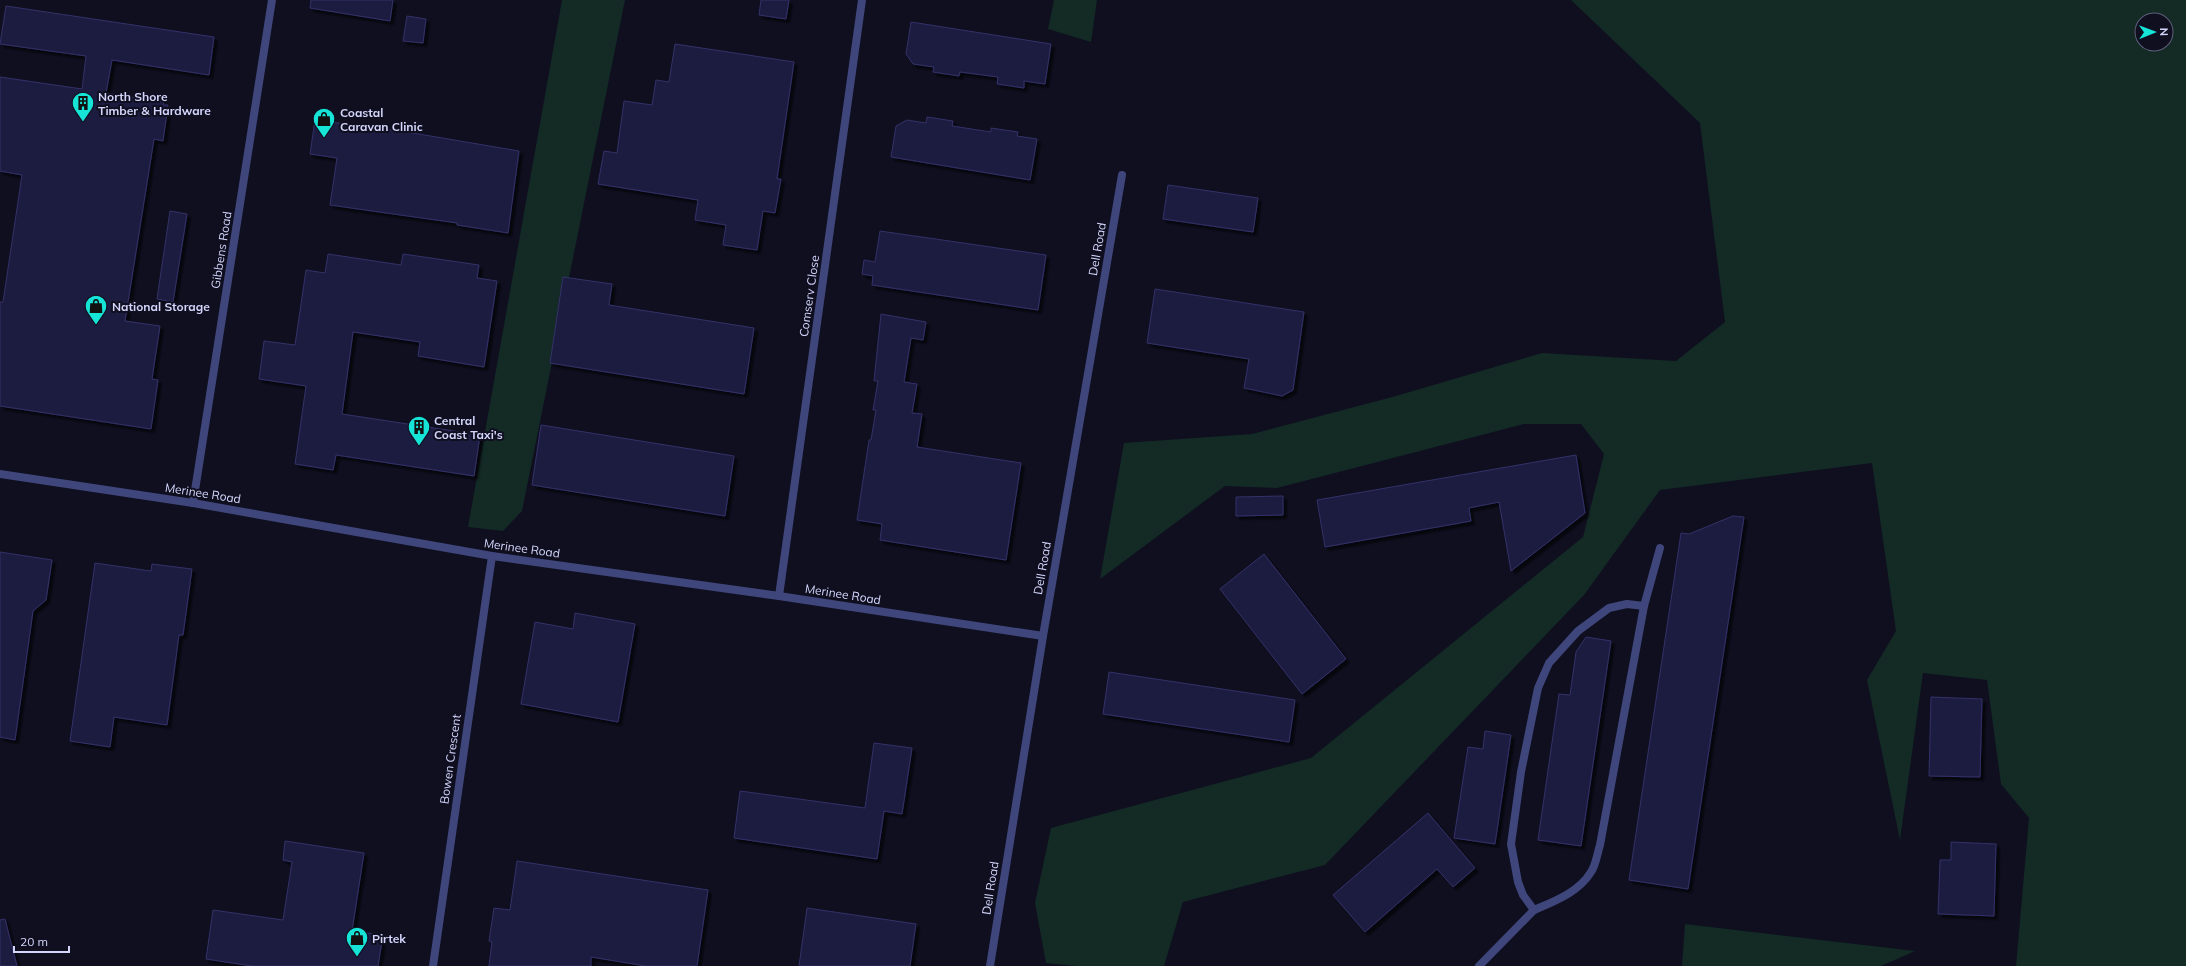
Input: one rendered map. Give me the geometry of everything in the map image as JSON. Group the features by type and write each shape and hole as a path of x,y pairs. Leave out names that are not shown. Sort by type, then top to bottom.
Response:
{"street":[{"name":"Gibbens Road","path":"193,503 272,0"},
{"name":"Comserv Close","path":"779,596 862,0"},
{"name":"Dell Road","path":"990,966 1043,636 1122,175"},
{"name":"Merinee Road","path":"0,474 193,503 492,556 779,596 1043,636"},
{"path":"1479,966 1534,910 1569,893 1582,884 1592,871 1600,845 1644,606 1660,548"},
{"name":"Bowen Crescent","path":"433,966 492,556"},
{"path":"1534,910 1523,895 1518,882 1511,844 1521,772 1538,688 1549,663 1578,631 1609,608 1627,604 1644,606"}],"green space":[{"path":"562,0 625,0 522,511 503,531 468,527"},
{"path":"1054,0 1097,0 1091,42 1048,29"},
{"path":"1571,0 2186,0 2186,966 2016,966 2029,818 2001,784 1987,680 1923,673 1900,840 1867,680 1896,631 1872,463 1660,490 1584,595 1325,865 1183,902 1164,966 1076,966 1046,963 1035,903 1051,828 1311,758 1583,537 1604,454 1581,424 1524,424 1277,488 1225,486 1100,579 1124,443 1252,434 1396,396 1542,353 1676,361 1725,322 1700,123"},
{"path":"1685,924 1915,951 1881,966 1682,966"}],"building":[{"path":"311,0 393,0 390,21 310,8"},
{"path":"761,0 789,0 786,19 759,15"},
{"path":"6,6 214,37 209,75 112,60 106,93 164,102 163,105 168,105 163,141 154,139 125,321 160,326 152,379 158,380 151,429 0,406 0,302 3,302 22,175 0,171 0,77 82,89 86,56 0,44"},
{"path":"407,16 426,19 423,43 403,41"},
{"path":"911,22 1051,44 1045,84 1024,81 1024,88 997,84 998,77 960,72 959,76 933,72 934,67 913,64 906,54"},
{"path":"675,44 794,62 777,179 781,179 775,213 763,211 757,250 723,245 726,225 695,220 698,200 598,184 604,151 617,153 624,101 652,105 656,80 669,82"},
{"path":"927,117 953,121 952,126 991,132 991,128 1018,132 1017,136 1037,139 1030,180 891,157 896,126 907,120 926,123"},
{"path":"315,120 407,132 519,151 508,233 457,225 457,223 330,205 337,158 310,154"},
{"path":"1168,185 1258,198 1253,232 1163,219"},
{"path":"170,211 187,214 173,302 157,299"},
{"path":"880,231 1046,255 1038,310 872,285 873,276 862,274 864,260 875,262"},
{"path":"328,254 401,265 403,254 479,265 477,278 497,281 484,367 418,356 420,342 353,332 342,414 480,435 474,476 336,455 333,470 295,464 306,386 259,379 264,341 295,345 306,270 325,273"},
{"path":"563,277 612,284 609,305 754,328 744,394 550,363"},
{"path":"1155,289 1304,312 1293,390 1282,396 1244,388 1249,359 1147,343"},
{"path":"881,314 926,322 923,340 911,338 904,382 917,384 912,413 922,414 917,447 1021,463 1006,560 880,540 882,524 857,520 869,440 871,440 876,410 873,410 878,381 874,381"},
{"path":"541,425 734,456 725,516 532,485"},
{"path":"1576,455 1585,513 1511,571 1499,502 1469,508 1471,521 1325,547 1317,500"},
{"path":"1283,496 1283,515 1236,516 1236,497"},
{"path":"1733,516 1744,517 1688,889 1629,880 1681,533 1689,534"},
{"path":"0,552 52,560 46,600 33,611 15,740 0,737"},
{"path":"1264,554 1346,659 1302,694 1220,589"},
{"path":"95,563 151,571 152,564 192,569 183,635 179,635 167,725 114,717 110,747 70,741"},
{"path":"575,613 635,624 618,722 521,704 535,622 573,629"},
{"path":"1586,637 1611,641 1581,846 1538,840 1559,694 1570,695 1576,652"},
{"path":"1109,672 1295,700 1289,742 1103,714"},
{"path":"1931,697 1982,699 1980,777 1929,776"},
{"path":"1485,731 1511,735 1495,844 1454,838 1468,747 1483,749"},
{"path":"874,743 912,748 902,814 884,811 877,859 734,838 740,791 865,808"},
{"path":"1428,813 1475,868 1453,887 1437,869 1365,932 1333,895"},
{"path":"285,841 364,853 352,931 383,935 378,966 252,966 206,959 213,910 283,920 292,862 283,860"},
{"path":"1951,842 1996,844 1994,916 1938,914 1940,860 1951,860"},
{"path":"517,861 708,890 697,966 646,966 591,957 591,966 489,966 492,942 489,941 494,908 510,910"},
{"path":"807,908 916,924 910,966 799,966"},
{"path":"5,919 17,966 0,966 0,920"}],"place":[{"name":"North Shore Timber & Hardware","path":"83,122"},
{"name":"Coastal Caravan Clinic","path":"324,138"},
{"name":"National Storage","path":"96,326"},
{"name":"Central Coast Taxi's","path":"419,446"},
{"name":"Pirtek","path":"357,958"}]}
